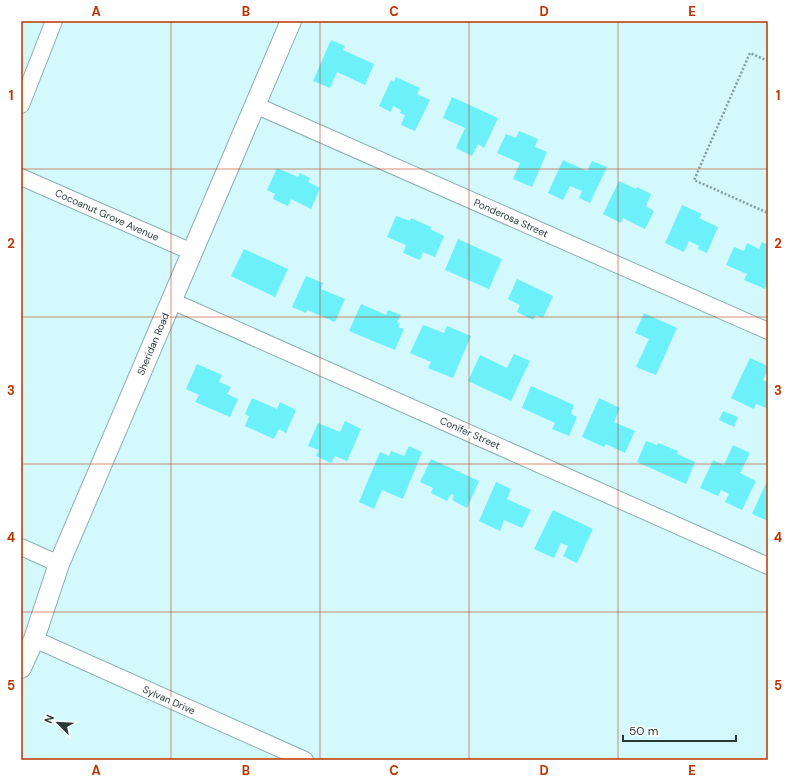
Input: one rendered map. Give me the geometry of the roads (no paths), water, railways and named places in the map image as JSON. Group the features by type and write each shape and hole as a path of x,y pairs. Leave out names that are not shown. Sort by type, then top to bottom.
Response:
{"street":[{"path":"21,105 54,21"},
{"name":"Sheridan Road","path":"21,668 34,639 59,564 291,21"},
{"name":"Ponderosa Street","path":"255,104 768,331"},
{"name":"Cocoanut Grove Avenue","path":"21,177 192,252"},
{"name":"Conifer Street","path":"172,301 768,566"},
{"path":"21,547 59,564"},
{"name":"Sylvan Drive","path":"34,639 305,760"}]}
